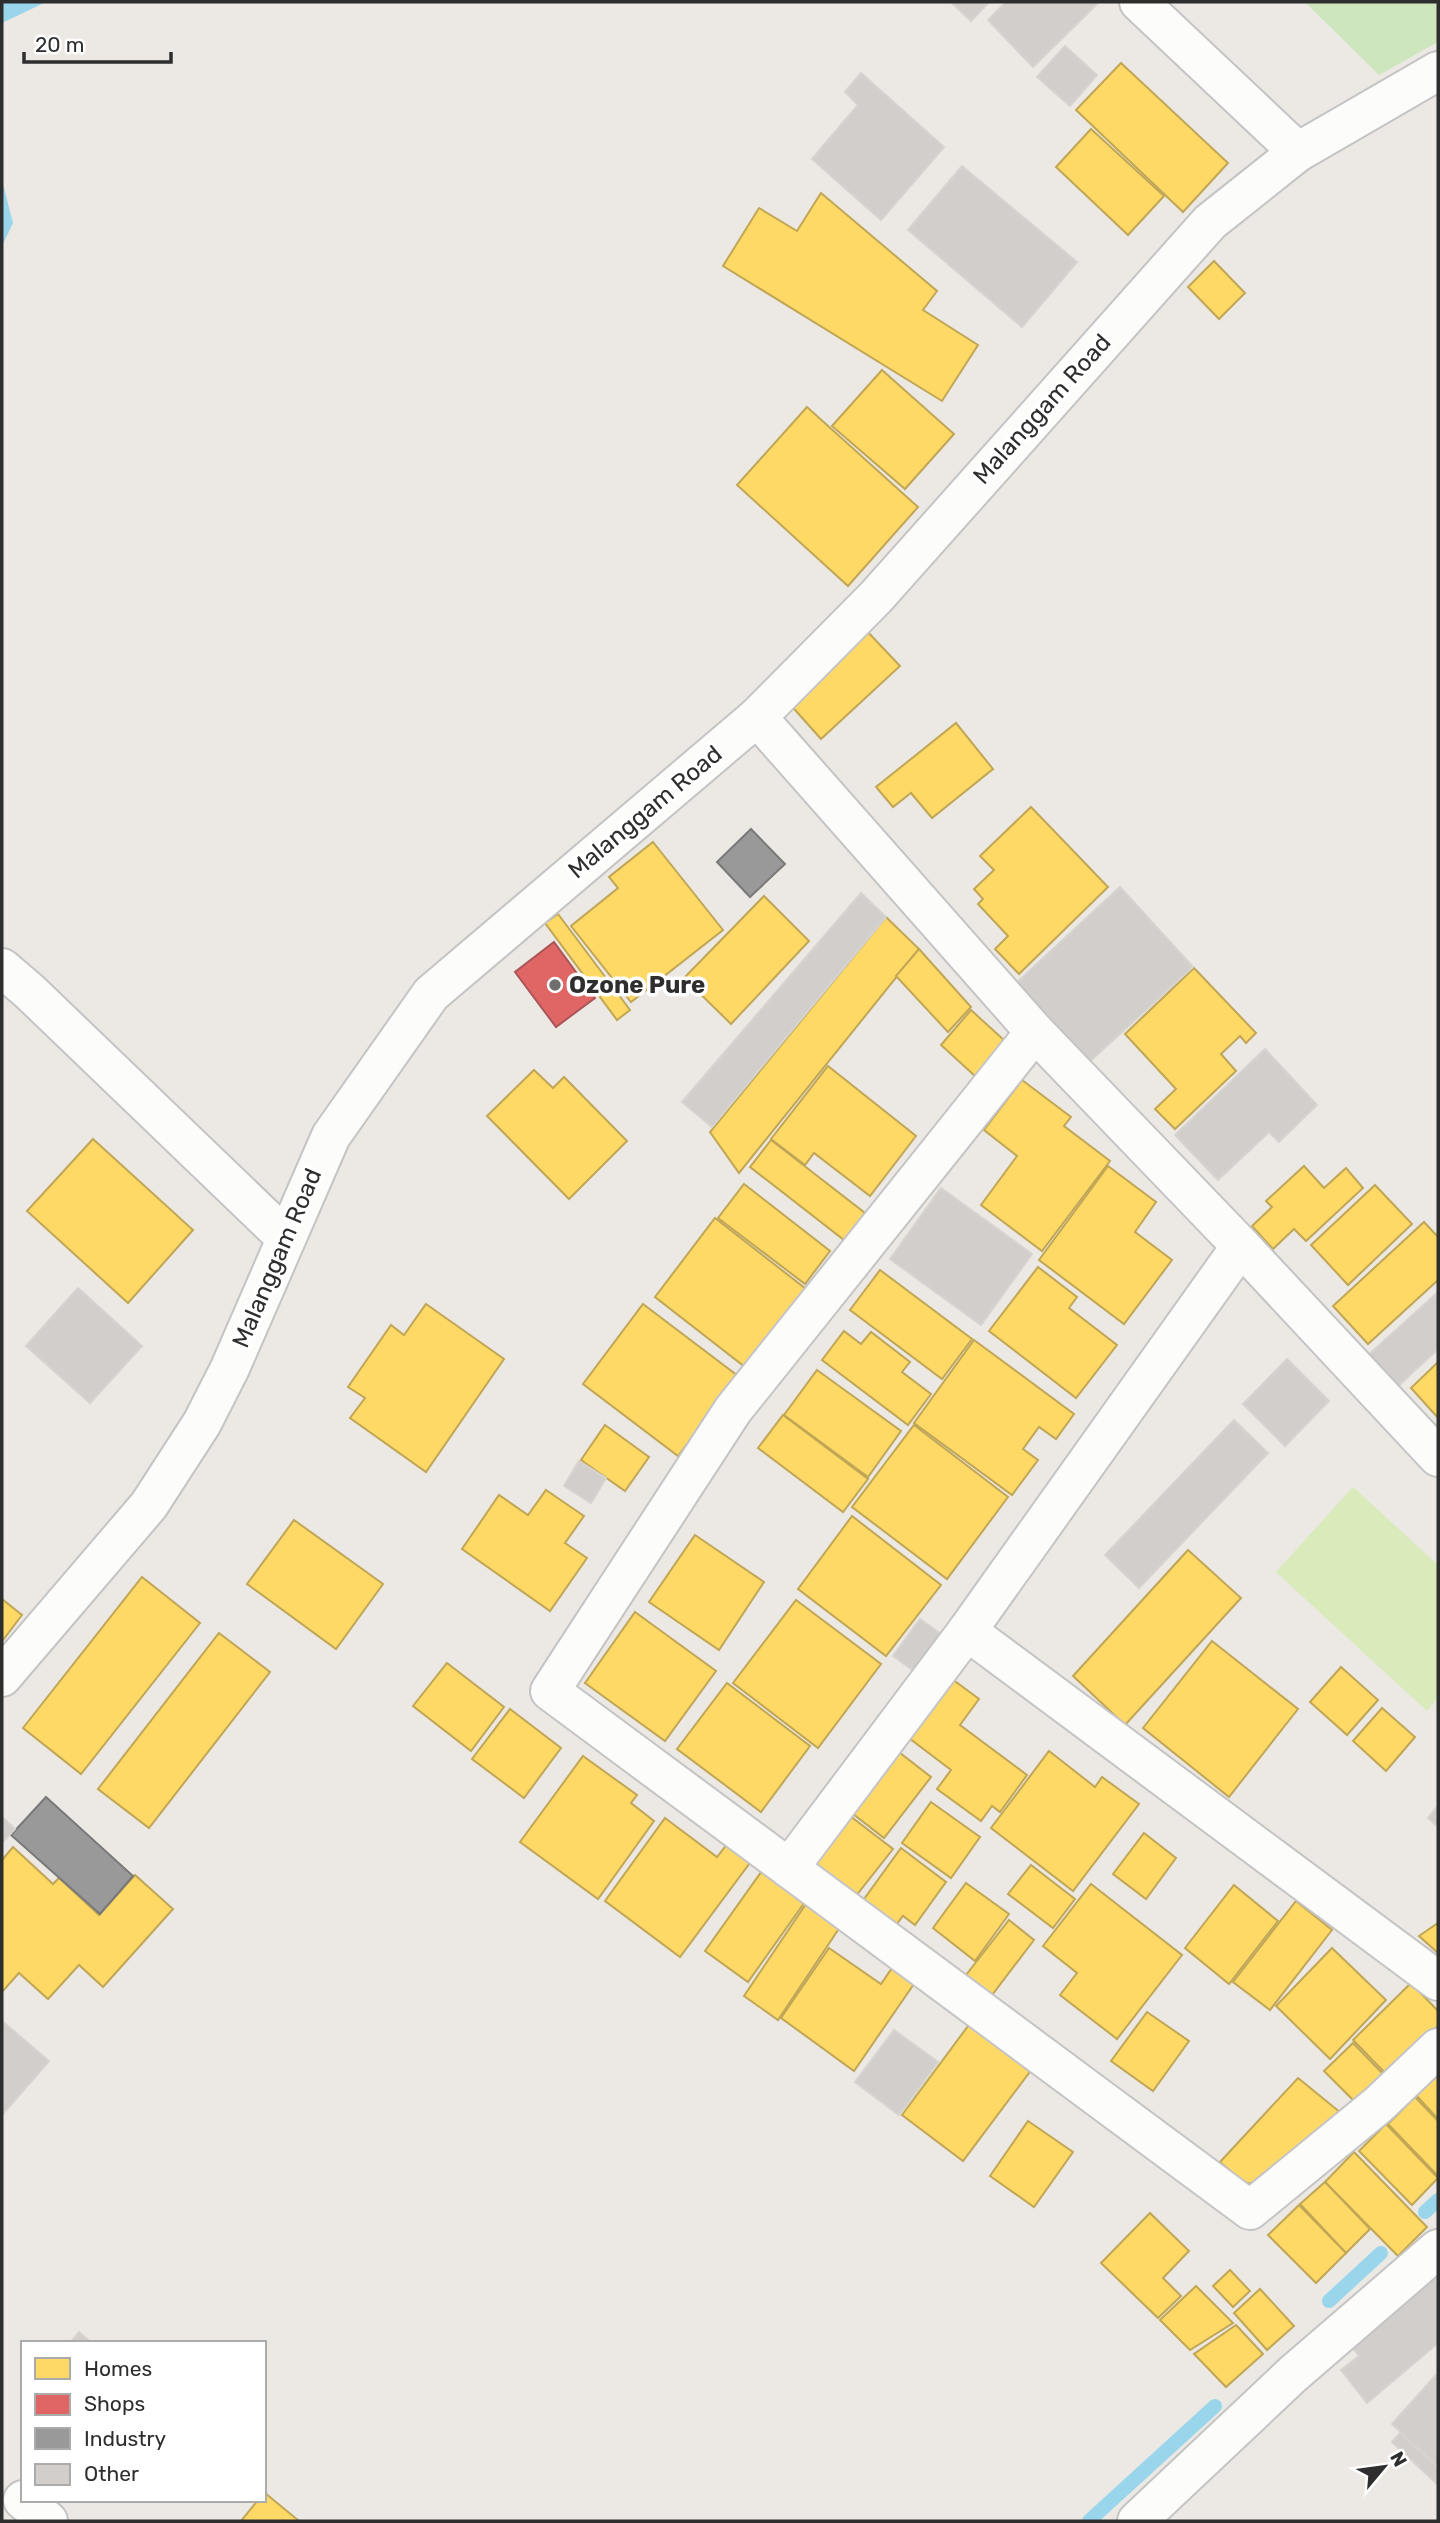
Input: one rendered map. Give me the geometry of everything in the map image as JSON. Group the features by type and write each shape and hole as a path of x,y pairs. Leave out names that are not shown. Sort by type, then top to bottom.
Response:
{"street":[{"path":"1139,2 1298,152"},
{"name":"Malanggam Road","path":"2,1677 149,1505 202,1423 230,1368 331,1136 431,994 757,717 876,597 1210,222 1298,152 1438,71"},
{"path":"757,717 1035,1032 1241,1246 1438,1458"},
{"path":"2,968 286,1238"},
{"path":"1035,1032 733,1410 550,1691 1250,2210 1378,2105 1438,2048"},
{"path":"789,1868 967,1632 1241,1246"},
{"path":"967,1632 1438,1981"},
{"path":"1137,2521 1293,2374 1438,2249"},
{"path":"2,2482 21,2498"},
{"path":"25,2502 48,2521"}],"green space":[{"path":"1305,2 1438,2 1438,42 1379,75"},
{"path":"1353,1487 1438,1565 1438,1698 1427,1711 1276,1572"}],"water":[{"path":"2,2 46,2 2,23"},
{"path":"2,180 13,223 2,246"}],"building: Homes":[{"path":"1121,63 1228,163 1183,212 1076,110"},
{"path":"1091,129 1164,196 1128,235 1056,167"},
{"path":"821,193 937,291 923,310 978,345 942,401 723,266 759,208 797,231"},
{"path":"1214,261 1245,293 1219,319 1188,287"},
{"path":"882,370 954,434 905,489 832,426"},
{"path":"807,407 918,507 848,586 737,485"},
{"path":"865,629 900,666 821,739 787,701"},
{"path":"956,723 993,769 932,818 911,793 893,807 876,787"},
{"path":"1031,807 1108,887 1019,974 995,949 1008,936 978,904 983,899 974,889 994,870 980,856"},
{"path":"653,842 723,930 631,1002 571,926 618,888 609,877"},
{"path":"764,896 809,941 731,1024 684,978"},
{"path":"558,914 630,1010 617,1020 545,923"},
{"path":"886,917 919,949 739,1173 710,1132"},
{"path":"919,949 971,1007 948,1032 896,976"},
{"path":"1194,968 1256,1033 1246,1043 1240,1036 1221,1054 1236,1071 1175,1129 1155,1109 1176,1089 1125,1034"},
{"path":"971,1010 1005,1041 975,1076 941,1045"},
{"path":"828,1066 916,1136 870,1196 814,1153 805,1165 771,1139"},
{"path":"534,1070 553,1088 564,1077 627,1141 569,1199 487,1116"},
{"path":"1022,1080 1071,1117 1064,1126 1110,1161 1042,1251 981,1205 1017,1156 984,1130"},
{"path":"93,1139 193,1230 128,1303 27,1211"},
{"path":"771,1140 865,1213 844,1240 750,1167"},
{"path":"1108,1166 1156,1202 1135,1232 1172,1260 1124,1324 1039,1260"},
{"path":"1304,1166 1324,1188 1346,1168 1363,1188 1306,1241 1294,1229 1273,1249 1252,1226 1272,1207 1266,1201"},
{"path":"744,1184 830,1251 805,1284 718,1218"},
{"path":"1375,1185 1412,1224 1348,1285 1311,1245"},
{"path":"715,1218 806,1289 745,1367 655,1297"},
{"path":"1424,1222 1438,1237 1438,1280 1368,1344 1333,1306"},
{"path":"1038,1267 1077,1297 1069,1308 1117,1345 1076,1398 989,1331"},
{"path":"880,1270 972,1339 942,1379 850,1310"},
{"path":"426,1304 504,1359 426,1472 350,1418 365,1398 348,1387 391,1325 404,1335"},
{"path":"643,1304 738,1376 678,1456 583,1384"},
{"path":"844,1331 861,1344 871,1332 910,1362 902,1372 931,1394 908,1425 822,1360"},
{"path":"974,1340 1074,1414 1056,1439 1039,1427 1023,1449 1038,1460 1012,1495 914,1423"},
{"path":"1438,1362 1438,1418 1411,1388"},
{"path":"817,1370 901,1431 868,1477 784,1415"},
{"path":"783,1415 868,1479 843,1512 758,1448"},
{"path":"605,1425 649,1457 625,1491 581,1460"},
{"path":"914,1425 1008,1497 947,1579 852,1507"},
{"path":"546,1490 584,1516 565,1543 587,1558 550,1611 462,1549 499,1495 528,1515"},
{"path":"852,1516 941,1585 886,1656 798,1589"},
{"path":"294,1520 383,1584 336,1649 247,1584"},
{"path":"695,1535 764,1582 719,1650 649,1602"},
{"path":"1188,1550 1241,1598 1125,1725 1073,1676"},
{"path":"142,1577 200,1623 81,1774 23,1728"},
{"path":"2,1599 22,1615 3,1640 2,1639"},
{"path":"796,1600 881,1664 818,1748 733,1683"},
{"path":"635,1612 716,1671 665,1741 585,1683"},
{"path":"219,1633 270,1672 149,1828 98,1789"},
{"path":"1212,1641 1298,1709 1229,1797 1143,1728"},
{"path":"447,1663 504,1707 471,1751 413,1706"},
{"path":"1341,1667 1378,1700 1347,1735 1310,1702"},
{"path":"944,1673 979,1699 960,1725 1027,1775 1000,1812 992,1806 981,1821 937,1789 951,1770 901,1732"},
{"path":"727,1683 810,1746 761,1812 677,1749"},
{"path":"1382,1708 1415,1737 1386,1771 1353,1741"},
{"path":"510,1709 561,1748 524,1798 472,1759"},
{"path":"895,1749 931,1777 884,1838 848,1810"},
{"path":"1049,1751 1095,1787 1102,1777 1139,1804 1073,1891 991,1828"},
{"path":"583,1756 637,1795 631,1803 654,1821 598,1899 520,1842"},
{"path":"931,1802 980,1837 951,1878 902,1843"},
{"path":"841,1809 893,1849 855,1897 804,1858"},
{"path":"665,1818 717,1857 731,1839 755,1856 680,1957 605,1901"},
{"path":"1144,1833 1176,1858 1146,1899 1113,1874"},
{"path":"13,1847 53,1884 59,1878 99,1915 135,1875 173,1909 103,1987 79,1965 48,1999 19,1973 2,1992 2,1860"},
{"path":"901,1848 946,1882 915,1925 903,1916 892,1930 859,1906"},
{"path":"1031,1865 1075,1899 1053,1928 1008,1894"},
{"path":"764,1868 807,1899 748,1982 705,1951"},
{"path":"966,1883 1009,1914 975,1961 933,1928"},
{"path":"1091,1884 1182,1955 1117,2039 1060,1995 1077,1973 1043,1946"},
{"path":"1234,1885 1278,1921 1229,1984 1185,1948"},
{"path":"808,1901 842,1924 778,2020 744,1996"},
{"path":"1296,1901 1332,1930 1270,2010 1233,1982"},
{"path":"1009,1920 1034,1940 992,1995 966,1975"},
{"path":"1438,1923 1438,1953 1419,1936"},
{"path":"829,1948 881,1984 894,1965 916,1981 854,2071 781,2018"},
{"path":"1332,1948 1386,2000 1330,2059 1276,2006"},
{"path":"1411,1983 1438,2011 1438,2026 1388,2076 1353,2040"},
{"path":"1147,2012 1189,2041 1153,2091 1111,2061"},
{"path":"971,2022 1032,2069 963,2161 902,2115"},
{"path":"1353,2043 1384,2075 1355,2102 1324,2071"},
{"path":"1438,2072 1438,2119 1415,2094"},
{"path":"1298,2078 1341,2113 1266,2184 1244,2183 1220,2162"},
{"path":"1415,2097 1438,2121 1438,2176 1388,2124"},
{"path":"1028,2121 1073,2152 1034,2207 990,2176"},
{"path":"1386,2124 1438,2178 1412,2205 1359,2151"},
{"path":"1354,2152 1427,2227 1398,2256 1325,2182"},
{"path":"1325,2182 1370,2229 1346,2253 1300,2204"},
{"path":"1299,2205 1346,2253 1316,2283 1268,2235"},
{"path":"1150,2213 1189,2251 1163,2278 1181,2296 1158,2318 1101,2263"},
{"path":"1230,2270 1250,2291 1233,2307 1213,2286"},
{"path":"1196,2286 1233,2323 1190,2350 1160,2320"},
{"path":"1260,2289 1294,2326 1267,2350 1234,2313"},
{"path":"1236,2325 1263,2354 1226,2387 1194,2354"},
{"path":"266,2494 299,2521 241,2521 256,2502 266,2502"}],"building: Shops":[{"name":"Ozone Pure","path":"554,942 595,998 556,1027 515,972"}],"building: Industry":[{"path":"751,829 785,864 750,897 717,862"},
{"path":"46,1797 133,1876 100,1914 11,1835"}],"building: Other":[{"path":"951,2 989,2 971,21"},
{"path":"1006,2 1098,3 1033,67 988,20"},
{"path":"1065,46 1097,75 1070,106 1037,77"},
{"path":"861,73 944,147 881,220 812,159 858,105 845,92"},
{"path":"962,166 1077,262 1022,327 908,230"},
{"path":"1120,887 1193,967 1087,1064 1014,985"},
{"path":"861,893 886,917 712,1127 682,1102"},
{"path":"1265,1049 1317,1105 1279,1142 1269,1132 1218,1180 1175,1135"},
{"path":"941,1188 1032,1254 981,1325 890,1259"},
{"path":"78,1288 142,1346 90,1403 26,1346"},
{"path":"1438,1292 1438,1349 1395,1389 1366,1357"},
{"path":"1287,1359 1329,1401 1285,1446 1243,1404"},
{"path":"1234,1420 1268,1453 1139,1588 1105,1555"},
{"path":"579,1461 606,1478 591,1503 564,1486"},
{"path":"920,1619 952,1642 925,1679 893,1656"},
{"path":"1438,1806 1438,1827 1428,1818"},
{"path":"2,1817 15,1829 2,1843"},
{"path":"2,2021 49,2061 2,2115"},
{"path":"894,2030 938,2062 899,2115 855,2082"},
{"path":"1438,2266 1438,2343 1367,2403 1341,2370 1359,2356 1347,2341"},
{"path":"79,2332 90,2341 72,2341"},
{"path":"1436,2375 1438,2378 1438,2467 1392,2424"},
{"path":"1400,2433 1438,2468 1438,2485 1392,2442"}],"waterway":[{"path":"1425,2212 1438,2200"},
{"path":"1329,2301 1381,2253"},
{"path":"1089,2521 1215,2406"}],"place":[{"name":"Ozone Pure","path":"555,985"}]}
